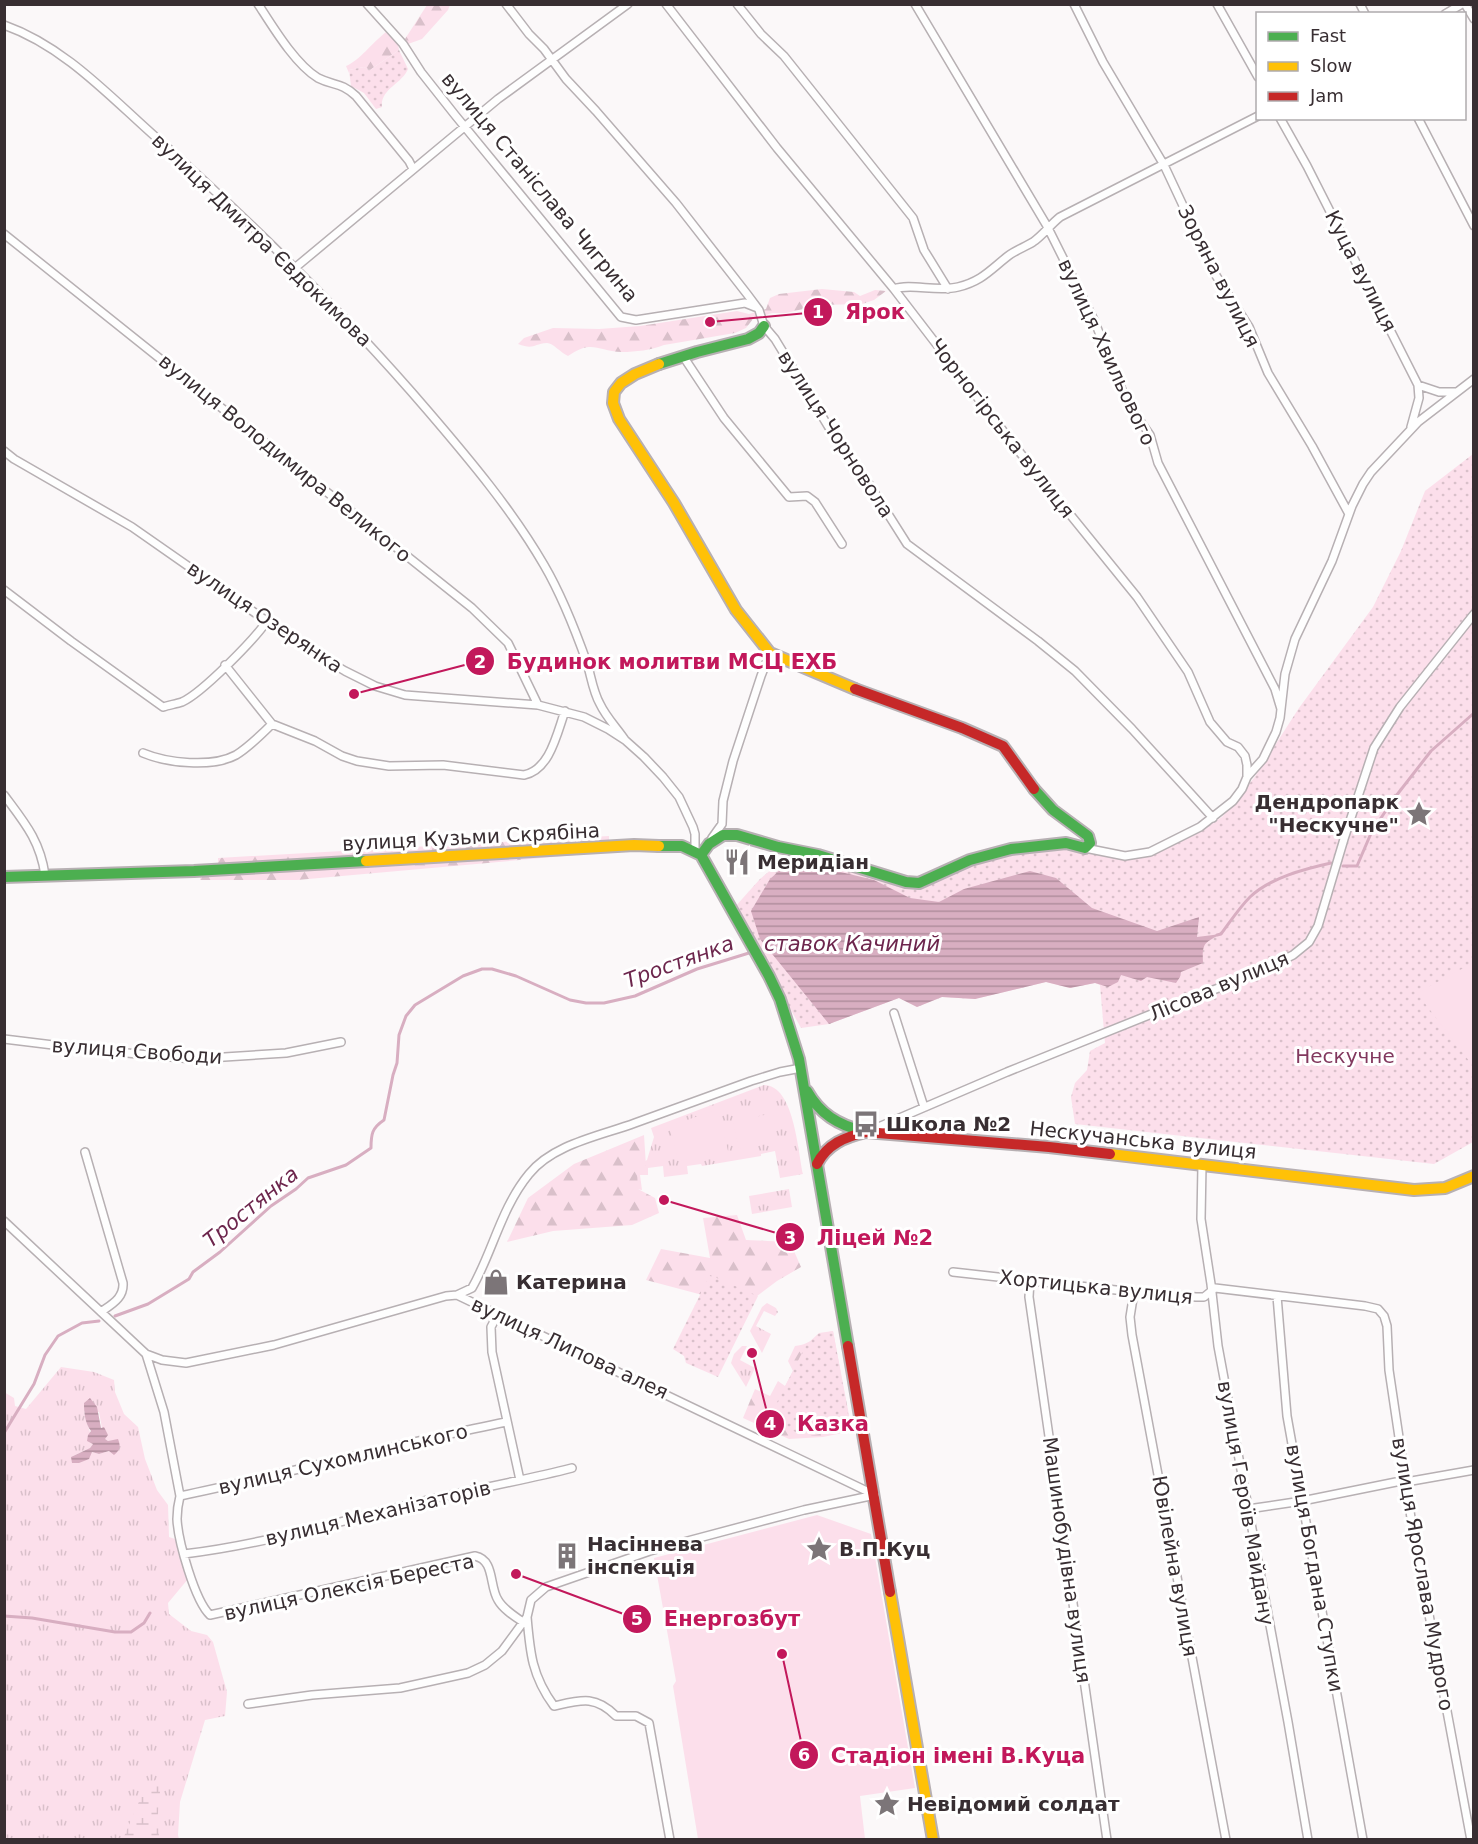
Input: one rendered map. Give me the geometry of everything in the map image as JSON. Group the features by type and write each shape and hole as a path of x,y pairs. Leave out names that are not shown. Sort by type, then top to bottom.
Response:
{"street":[{"path":"258,4 303,65 320,79 347,87 414,169"},
{"name":"вулиця Станіслава Чигрина","path":"367,4 403,44 464,127 621,317 628,320 646,319 745,303 760,315"},
{"name":"вулиця Чорновола","path":"506,4 566,79 676,203 760,315 828,426 869,484 907,544 1000,612 1074,671 1132,729 1213,818"},
{"path":"296,267 498,99 627,4"},
{"name":"Чорногірська вулиця","path":"666,4 777,148 894,289 1017,450 1137,597 1188,672 1210,722 1227,742 1238,747 1245,756 1247,777"},
{"path":"737,4 761,34 784,56 913,218 924,250 948,289"},
{"name":"вулиця Хвильового","path":"915,4 1047,226 1094,320 1122,391 1150,435 1158,464 1275,689 1281,709"},
{"name":"Зоряна вулиця","path":"1074,4 1103,62 1164,165 1215,274 1249,327 1268,373 1349,514"},
{"path":"1217,4 1256,75"},
{"path":"1449,12 1463,4 1473,19"},
{"name":"вулиця Дмитра Євдокимова","path":"4,25 37,40 98,84 210,185 296,267 379,353 480,473 546,567 586,660 601,707 625,740"},
{"path":"894,289 902,286 948,289 975,282 985,277 1010,254 1038,237 1047,226 1060,217 1256,117"},
{"name":"Куца вулиця","path":"1281,120 1307,166 1418,385"},
{"path":"1419,120 1473,226"},
{"name":"вулиця Володимира Великого","path":"4,234 472,608 508,643 538,705"},
{"path":"760,315 759,333 748,339 683,356 626,378 613,394 613,406 619,419 674,503 696,545 736,610 770,653 832,681 951,724 1003,746 1032,787 1053,810 1088,836 1090,843 1085,848"},
{"path":"683,356 724,417 789,497 807,496 815,502 842,544"},
{"path":"933,1839 801,1068 790,1027 772,984 698,853 723,836 737,835 778,847 818,855 906,882 919,883 970,860 1011,849 1048,843 1066,843 1125,856 1150,852 1184,836 1213,818 1233,801 1247,777 1263,759 1276,732 1281,709 1284,674 1295,639 1332,561 1356,496 1371,472 1396,448 1410,429 1473,379"},
{"path":"1410,429 1419,398 1418,385 1439,392 1455,392"},
{"name":"вулиця Озерянка","path":"4,451 132,527 267,621 336,666 375,686 405,695 538,705 584,717 625,740 663,777 679,797 693,827 698,853"},
{"path":"4,590 163,707 183,702 201,688 257,635 267,621"},
{"name":"Лісова вулиця","path":"866,1132 1184,1001 1253,975 1293,955 1309,942 1318,926 1374,748 1400,707 1473,614"},
{"path":"709,844 722,824 723,801 733,761 770,653"},
{"path":"225,665 272,724 315,741 342,756 370,764 443,765 524,775 536,771 544,763 565,711"},
{"path":"143,753 166,760 188,762 229,758 238,754 272,724"},
{"path":"4,795 39,847 45,875"},
{"name":"вулиця Кузьми Скрябіна","path":"4,877 194,871 634,845 673,845 698,853"},
{"path":"894,1013 924,1107"},
{"name":"вулиця Свободи","path":"4,1039 193,1059 286,1053 341,1042"},
{"path":"457,1295 471,1288 499,1223 522,1184 529,1173 549,1156 751,1081 801,1068"},
{"path":"803,1083 816,1105 831,1119 852,1129 866,1132"},
{"name":"Нескучанська вулиця","path":"817,1164 827,1149 837,1141 866,1132 1049,1147 1414,1190 1452,1188 1473,1176"},
{"path":"85,1152 124,1291 101,1312"},
{"name":"вулиця Героїв Майдану","path":"1202,1165 1201,1219 1221,1368 1308,1839"},
{"name":"вулиця Липова алея","path":"4,1221 146,1354 179,1364 205,1360 274,1346 457,1295 875,1495"},
{"name":"Хортицька вулиця","path":"953,1272 1134,1292 1204,1297 1215,1288 1378,1309"},
{"name":"Машинобудівна вулиця","path":"1030,1280 1029,1297 1107,1839"},
{"name":"Ювілейна вулиця","path":"1134,1292 1130,1317 1132,1335 1226,1839"},
{"name":"вулиця Богдана Ступки","path":"1277,1296 1287,1416 1363,1839"},
{"name":"вулиця Ярослава Мудрого","path":"1378,1309 1384,1316 1387,1326 1389,1370 1417,1554 1471,1839"},
{"path":"498,1314 491,1326 492,1344 506,1422 520,1480"},
{"name":"вулиця Липова алея","path":"146,1354 164,1412 180,1496 177,1520 184,1554 200,1602 210,1615"},
{"name":"вулиця Сухомлинського","path":"180,1496 506,1422"},
{"name":"вулиця Механізаторів","path":"184,1554 245,1544 322,1527 462,1491 572,1468"},
{"path":"1248,1509 1473,1470"},
{"path":"670,1839 649,1723 636,1716 616,1716 599,1702 587,1700 554,1706 537,1679 531,1659 525,1620 528,1607 536,1594 546,1587 650,1551 804,1510 875,1495"},
{"name":"вулиця Олексія Береста","path":"210,1615 475,1556 482,1557 487,1564 497,1598 511,1614 525,1620"},
{"path":"248,1704 312,1695 400,1688 460,1676 494,1658 525,1620"}],"green space":[{"path":"427,5 450,5 422,39 408,44 405,39"},
{"path":"386,32 398,44 399,50 370,70 364,67 349,70 349,73 346,66 356,60"},
{"path":"399,50 408,69 384,96 382,107 376,109 364,93 351,86 349,70 364,67 370,70"},
{"path":"822,289 854,292 860,296 875,290 886,291 874,300 862,304 820,305 786,313 772,313 753,319 746,328 735,333 643,350 622,352 589,347 568,356 549,343 531,347 518,344 524,338 553,328 599,329 640,326 737,311 749,314 766,309 770,298 779,294"},
{"name":"Нескучне","path":"1473,454 1473,1142 1434,1164 1075,1124 1071,1097 1075,1083 1087,1070 1090,1051 1105,1043 1100,985 1095,983 1070,988 1046,982 975,999 942,997 917,1007 899,998 829,1024 801,1028 734,908 760,879 785,858 808,854 884,882 921,889 997,853 1051,847 1119,859 1139,858 1193,836 1222,817 1254,778 1299,708 1373,607 1401,551 1425,491"},
{"path":"609,836 609,844 218,866 218,858"},
{"path":"574,851 620,851 297,880 200,880 200,876 501,858"},
{"path":"1471,964 1474,967 1473,1066 1417,993"},
{"path":"764,1085 774,1088 788,1107 793,1121 803,1174 780,1178 775,1151 761,1154 761,1156 702,1166 701,1164 687,1166 688,1174 664,1177 663,1166 648,1168 648,1175 640,1175 642,1190 624,1187 624,1173 647,1160 654,1137 651,1128"},
{"path":"718,1109 728,1151 678,1161 670,1126"},
{"path":"773,1113 778,1142 739,1149 733,1122"},
{"path":"644,1135 646,1166 645,1170 637,1172 638,1189 655,1198 659,1213 632,1225 553,1231 507,1242 528,1198 574,1164"},
{"path":"789,1189 792,1207 752,1214 749,1196"},
{"path":"737,1215 746,1240 790,1242 801,1267 777,1281 744,1306 646,1280 661,1249 710,1258 703,1218"},
{"path":"710,1275 758,1296 718,1377 686,1363 684,1356 673,1349"},
{"path":"767,1303 776,1308 778,1312 775,1316 764,1311 756,1326 771,1334 762,1353 750,1331 762,1307"},
{"path":"833,1331 852,1431 823,1437 789,1439 743,1418 755,1389 770,1396 778,1381 785,1386 793,1371 788,1361 795,1346"},
{"path":"833,1331 851,1429 808,1436 767,1422 806,1345 819,1333"},
{"path":"742,1346 747,1346 740,1360 755,1368 746,1387 731,1363 734,1354"},
{"path":"61,1367 94,1372 114,1380 115,1392 124,1414 138,1427 145,1459 157,1490 168,1505 169,1537 175,1539 188,1579 168,1603 169,1614 191,1631 207,1635 213,1642 227,1692 225,1716 205,1720 180,1802 179,1839 5,1839 4,1392 14,1398 15,1406 26,1409","holes":["84,1411 99,1412 104,1439 118,1440 109,1451 71,1457 90,1448 93,1444"]},
{"path":"817,1515 871,1534 915,1788 860,1796 865,1839 698,1839 673,1686 676,1681 654,1558"},
{"path":"158,1778 161,1781 158,1813 159,1839 123,1839 144,1790"}],"water":[{"name":"ставок Качиний","path":"791,860 874,880 910,898 939,902 964,889 1030,871 1056,878 1092,908 1157,931 1199,917 1197,937 1221,934 1205,944 1203,963 1181,972 1176,983 1147,977 1141,981 1121,975 1118,982 1108,987 1095,983 1070,988 1046,982 975,999 942,997 917,1007 899,998 829,1024 760,939 751,911 770,879"},
{"path":"90,1398 97,1407 101,1428 104,1427 108,1435 105,1439 108,1441 118,1439 118,1452 114,1455 109,1451 99,1454 92,1452 89,1459 72,1463 71,1457 90,1448 93,1444 87,1441 91,1431 84,1410 84,1403"}],"waterway":[{"name":"Тростянка","path":"1343,866 1357,866 1372,831 1396,796 1431,751 1474,713"},
{"name":"Тростянка","path":"1217,935 1221,934 1238,910 1258,890 1277,879 1331,863"},
{"name":"Тростянка","path":"115,1316 148,1304 189,1279 193,1272 308,1178 346,1165 371,1148 373,1132 384,1120 397,1063 399,1035 406,1016 415,1005 463,976 482,969 492,969 516,976 570,1000 604,1003 635,996 697,969 749,953"},
{"name":"Тростянка","path":"4,1433 34,1384 45,1355 58,1336 82,1323 99,1321"},
{"path":"4,1616 32,1618 115,1632 131,1632 144,1623 150,1613"}],"traffic: fast":[{"path":"659,364 748,339 759,333 764,326"},
{"path":"701,855 709,844 723,835 737,835 778,847 818,855 906,882 919,883 970,860 1011,849 1066,843 1085,848 1090,843 1088,836 1053,810 1034,789"},
{"path":"659,846 682,846 701,855 780,999 799,1059 848,1346"},
{"path":"4,877 194,871 366,861"},
{"path":"807,1091 830,1117 863,1131"}],"traffic: slow":[{"path":"659,364 635,374 621,383 614,392 613,403 619,419 674,503 736,610 770,653 855,689"},
{"path":"366,861 634,845 659,846"},
{"path":"1110,1154 1414,1190 1445,1188 1474,1176"},
{"path":"890,1592 933,1840"}],"traffic: jam":[{"path":"855,689 962,728 1003,746 1034,789"},
{"path":"817,1164 826,1151 837,1142 866,1132 1110,1154"},
{"path":"848,1346 890,1592"}],"place":[{"name":"Ярок","path":"710,322"},
{"name":"Будинок молитви МСЦ ЕХБ","path":"354,694"},
{"name":"Дендропарк \"Нескучне\"","path":"1419,814"},
{"name":"Меридіан","path":"737,862"},
{"name":"Школа №2","path":"866,1124"},
{"name":"Ліцей №2","path":"664,1200"},
{"name":"Катерина","path":"496,1282"},
{"name":"Казка","path":"752,1353"},
{"name":"В.П.Куц","path":"819,1549"},
{"name":"Насіннева інспекція","path":"567,1556"},
{"name":"Енергозбут","path":"516,1574"},
{"name":"Стадіон імені В.Куца","path":"782,1654"},
{"name":"Невідомий солдат","path":"887,1804"}]}
